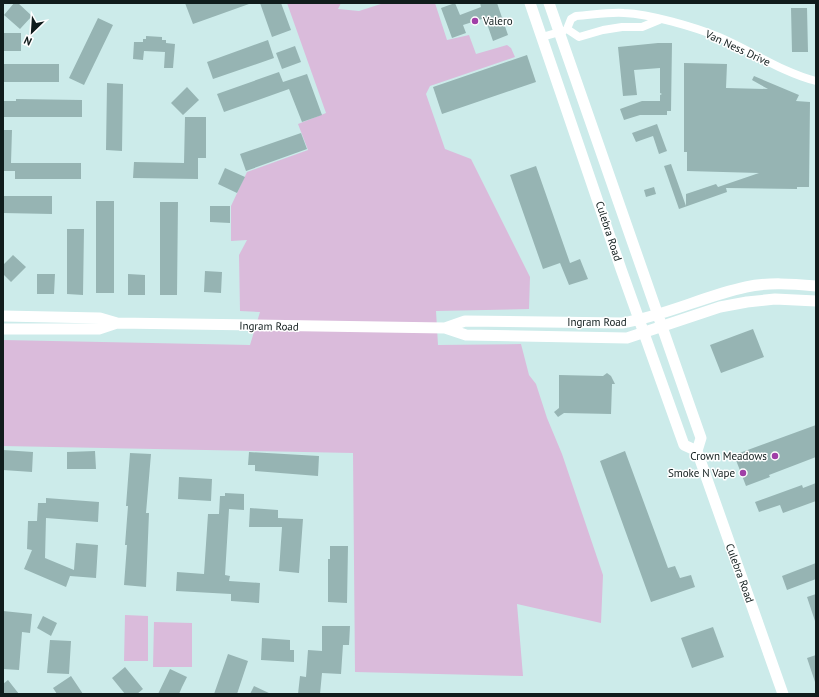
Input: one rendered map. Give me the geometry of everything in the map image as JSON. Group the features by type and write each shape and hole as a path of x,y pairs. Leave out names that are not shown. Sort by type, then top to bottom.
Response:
{"street":[{"name":"Culebra Road","path":"530,3 644,334 684,445 697,451"},
{"name":"Culebra Road","path":"548,3 563,31 701,438 697,451 783,694"},
{"name":"Van Ness Drive","path":"563,31 571,19 576,16 622,13 642,14 659,20 695,28 719,37 784,70 816,81"},
{"path":"542,37 563,31 579,37 603,30 622,27 642,27 659,20"},
{"name":"Ingram Road","path":"445,328 465,321 622,323 640,320 716,294 747,287 775,284 816,286"},
{"name":"Ingram Road","path":"3,316 100,318 117,323 445,328 466,335 627,338 663,328 720,307 775,299 816,301"},
{"name":"Ingram Road","path":"3,329 99,329 117,323"}],"shaded area":[{"path":"287,3 341,3 338,9 359,11 384,3 435,3 447,40 469,35 476,54 507,45 511,48 515,57 430,86 426,94 445,149 471,159 530,277 529,309 436,311 438,345 521,344 529,375 536,384 547,418 562,454 603,575 601,623 517,604 523,676 355,672 353,453 3,446 3,340 250,345 260,312 240,311 239,255 247,240 231,241 231,206 247,172 308,150 298,124 326,113"},
{"path":"125,615 148,616 148,661 124,661"},
{"path":"154,622 192,623 192,667 153,667"}],"building":[{"path":"14,3 18,3 32,16 20,29 4,15"},
{"path":"185,3 249,3 249,4 193,24"},
{"path":"260,3 281,3 291,30 272,37"},
{"path":"455,3 460,15 481,7 480,3 497,3 508,35 493,41 485,18 463,25 466,33 452,38 441,8"},
{"path":"791,8 807,8 808,52 792,52"},
{"path":"98,18 113,25 84,85 69,78"},
{"path":"3,33 21,33 21,51 3,51"},
{"path":"146,36 162,37 162,40 166,40 166,43 175,44 173,68 164,68 165,52 144,51 143,60 133,59 134,42 143,42 143,39 146,39"},
{"path":"268,40 274,58 213,79 207,62"},
{"path":"672,43 671,111 667,111 667,115 640,115 624,120 620,109 642,101 660,101 660,95 662,94 660,93 660,68 634,70 637,95 623,96 618,47"},
{"path":"295,46 301,62 282,69 276,53"},
{"path":"527,55 536,82 442,114 433,87"},
{"path":"684,63 727,64 726,88 768,89 752,80 754,76 799,95 796,101 810,102 809,187 797,187 797,189 726,188 727,192 679,209 664,166 671,164 686,206 686,194 716,184 718,187 759,173 687,171 687,152 684,152"},
{"path":"3,64 59,64 59,82 3,82"},
{"path":"279,72 283,82 307,74 322,115 302,122 289,89 224,112 217,94"},
{"path":"107,83 123,84 122,151 106,150"},
{"path":"187,87 199,100 183,115 171,103"},
{"path":"16,99 82,100 82,117 3,117 3,101 16,101"},
{"path":"185,117 206,117 206,158 198,158 198,179 133,178 134,162 184,163"},
{"path":"657,124 667,151 659,154 653,136 636,142 632,133"},
{"path":"3,130 12,130 11,163 81,163 81,179 15,179 15,171 3,171"},
{"path":"301,133 307,149 246,171 240,154"},
{"path":"536,166 570,263 580,259 588,279 569,285 560,263 543,269 510,175"},
{"path":"225,168 245,177 237,193 218,184"},
{"path":"654,187 656,194 646,197 644,190"},
{"path":"3,196 52,196 52,214 3,213"},
{"path":"96,201 114,201 114,293 96,293"},
{"path":"160,202 178,202 177,295 160,295"},
{"path":"210,206 230,206 230,223 210,222"},
{"path":"67,229 84,229 83,295 67,294"},
{"path":"13,255 26,267 11,282 3,274 3,265"},
{"path":"205,271 222,272 221,293 204,292"},
{"path":"37,274 55,274 54,294 37,294"},
{"path":"128,274 145,275 145,295 128,295"},
{"path":"753,329 764,357 721,373 710,345"},
{"path":"607,373 611,376 615,384 612,384 611,414 564,413 558,417 554,412 559,408 559,375 603,376"},
{"name":"Crown Meadows","path":"816,425 816,457 769,475 770,477 746,486 734,455"},
{"path":"3,450 33,452 32,472 3,470"},
{"path":"95,451 96,469 67,469 67,452"},
{"path":"625,451 668,568 675,566 680,578 691,575 695,587 651,602 600,461"},
{"path":"249,452 319,456 318,476 255,471 255,465 248,465"},
{"path":"130,453 151,454 146,513 149,513 146,587 124,585 128,506 126,506"},
{"path":"179,477 212,479 211,501 178,499"},
{"path":"816,483 816,501 783,513 780,505 759,512 755,502 802,485 803,488"},
{"path":"225,493 244,494 244,510 229,509 225,575 230,576 229,581 260,583 259,603 231,601 231,594 176,591 177,572 204,574 208,514 219,514 220,496 225,496"},
{"path":"46,498 99,502 98,522 46,518 45,558 74,570 76,543 98,545 96,578 70,576 66,587 24,569 32,550 27,549 28,521 37,521 38,503 46,503"},
{"path":"250,508 278,510 278,518 303,519 299,573 279,571 282,527 249,527"},
{"path":"330,546 348,546 347,603 328,602 328,559 330,559"},
{"path":"816,563 816,579 787,590 782,576"},
{"path":"816,594 816,621 815,621 807,597"},
{"path":"3,611 32,614 30,633 22,632 19,670 3,669"},
{"path":"43,616 57,623 51,636 37,628"},
{"path":"322,626 350,626 349,645 343,645 341,674 322,673 320,694 298,694 300,676 306,677 308,650 322,651"},
{"path":"713,627 724,657 692,668 681,638"},
{"path":"262,638 290,640 290,650 294,650 294,662 261,660"},
{"path":"50,640 71,641 69,674 47,673"},
{"path":"228,654 248,661 237,694 214,694"},
{"path":"816,655 816,682 815,682 807,658"},
{"path":"125,667 143,689 137,694 125,694 112,678"},
{"path":"170,669 187,677 179,694 158,694"},
{"path":"71,676 83,694 57,694 53,688"},
{"path":"8,680 19,694 3,694 3,684"},
{"path":"254,686 271,694 250,694"}],"place":[{"name":"Valero","path":"475,21"},
{"name":"Crown Meadows","path":"775,456"},
{"name":"Smoke N Vape","path":"743,473"}]}
